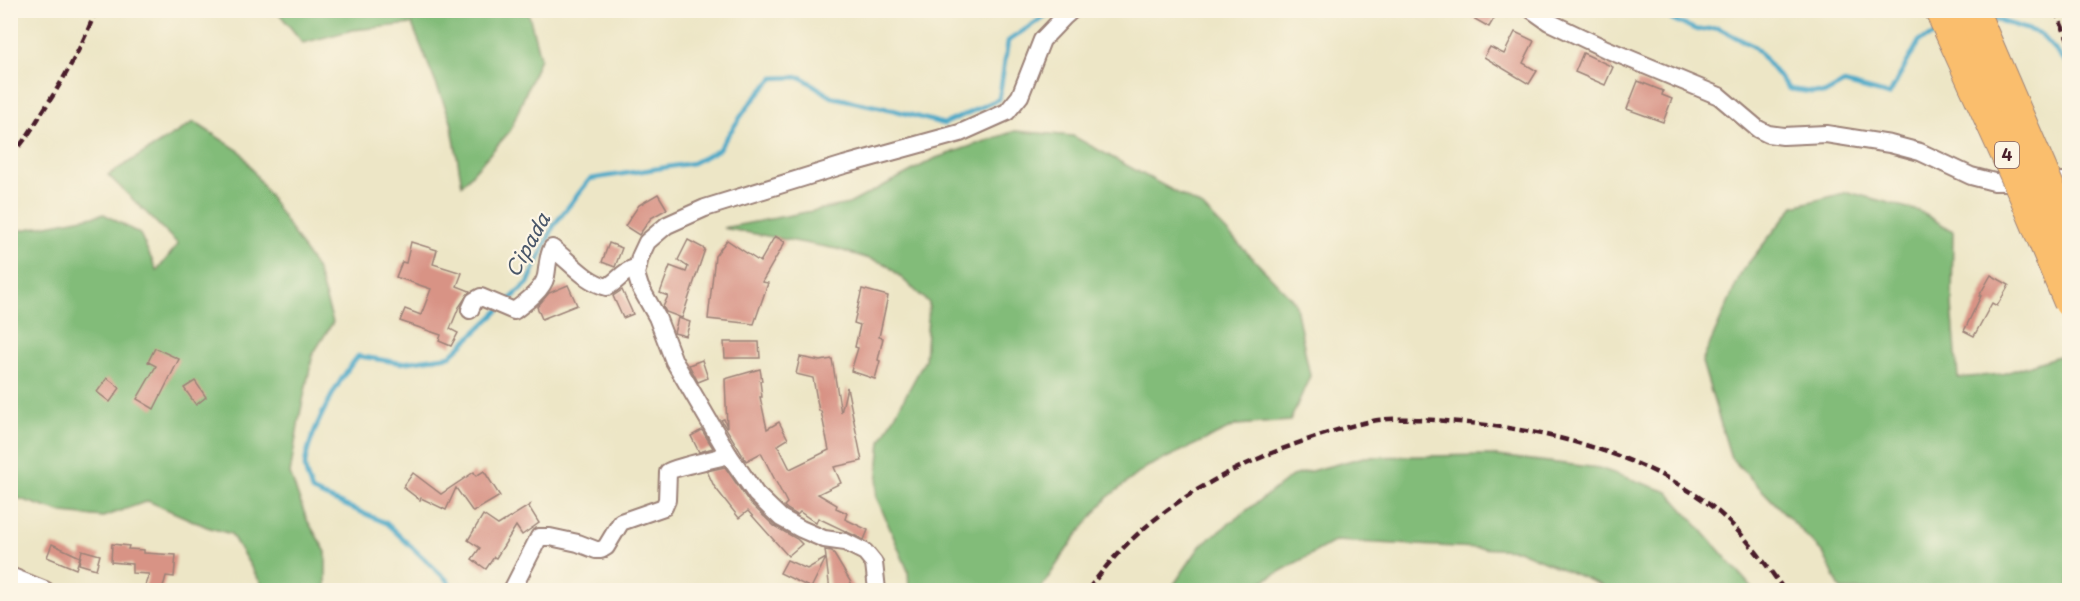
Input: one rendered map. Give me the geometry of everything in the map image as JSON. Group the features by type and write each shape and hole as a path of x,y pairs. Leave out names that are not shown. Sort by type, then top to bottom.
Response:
{"highway":[{"name":"4","path":"1941,10 2023,190 2070,302"},
{"name":"4","path":"1972,10 2070,238"}],"street":[{"path":"877,591 874,563 865,552 845,542 824,539 808,533 780,518 756,494 729,455 674,361 657,317 640,287 636,274 638,267 647,242 667,225 705,208 844,165 960,133 1007,112 1020,96 1042,40 1072,10"},
{"path":"1532,10 1549,22 1606,49 1719,96 1758,129 1768,134 1784,136 1826,134 1890,144 1920,152 1971,176 1994,182 2070,181"},
{"path":"470,310 474,301 482,297 513,310 522,306 542,286 552,248 570,261 580,273 596,284 607,287 616,282 627,270 638,267"},
{"path":"512,591 539,537 550,537 602,550 621,522 664,507 667,500 668,472 672,468 697,465 729,455"},
{"path":"10,576 45,591"}],"green space":[{"path":"277,11 528,11 540,58 510,131 462,185 451,121 412,24 353,30 303,43"},
{"path":"194,122 241,152 317,270 333,322 313,354 290,474 307,520 326,552 326,590 293,590 262,585 231,534 207,527 148,501 103,517 63,513 11,496 11,232 104,214 140,234 157,271 178,244 108,175"},
{"path":"1015,131 1073,136 1203,207 1295,302 1310,376 1290,421 1237,425 1147,467 1107,498 1073,540 1040,590 909,590 908,571 876,496 881,441 925,360 929,303 886,264 837,249 723,228 849,204 936,158"},
{"path":"1848,192 1919,211 1953,231 1952,305 1958,378 2002,374 2065,354 2070,369 2069,590 1841,590 1823,553 1731,458 1702,362 1742,271 1794,206"},
{"path":"1489,455 1599,468 1668,492 1754,590 1612,590 1518,550 1335,541 1247,590 1170,590 1201,545 1292,476 1364,457"}],"building":[{"path":"1459,10 1489,10 1496,15 1489,27"},
{"path":"1515,32 1534,41 1523,63 1537,71 1529,84 1484,57 1490,47 1504,54"},
{"path":"1583,53 1613,67 1605,85 1575,72"},
{"path":"1638,81 1663,91 1662,95 1672,99 1663,122 1627,109"},
{"path":"658,194 667,209 651,218 639,235 625,226 639,205"},
{"path":"775,236 785,242 762,282 768,283 754,324 708,319 715,256 727,240 760,262"},
{"path":"688,240 705,249 682,318 666,312 663,307 668,296 660,293 670,266 686,272 688,267 678,260"},
{"path":"411,242 437,250 433,264 462,273 457,286 470,291 459,307 450,329 458,333 451,346 439,341 441,335 400,321 405,309 421,315 431,289 396,277 402,262 406,263"},
{"path":"609,243 622,248 615,267 602,262"},
{"path":"1991,275 2009,285 1997,306 1992,303 1974,336 1964,331"},
{"path":"568,285 577,305 542,319 537,307 549,293"},
{"path":"862,289 888,296 879,337 883,338 875,379 851,371 858,348 855,347 860,325 854,323"},
{"path":"622,290 633,314 623,318 613,296"},
{"path":"678,318 690,322 686,336 674,333"},
{"path":"724,342 759,342 760,358 725,358"},
{"path":"155,348 179,359 154,409 137,399 156,366 148,362"},
{"path":"800,357 820,361 832,359 841,413 847,387 862,461 834,467 841,483 818,494 837,505 836,508 847,513 845,519 868,530 864,540 818,518 816,523 800,512 797,515 787,509 784,506 787,503 761,453 746,461 721,420 724,419 727,427 725,379 760,369 762,397 760,397 767,429 779,422 788,439 778,445 790,469 829,450 813,378 796,374"},
{"path":"702,360 708,378 698,382 689,365"},
{"path":"107,378 120,388 110,402 97,392"},
{"path":"195,381 206,397 196,405 184,388"},
{"path":"702,430 713,448 699,452 691,436"},
{"path":"725,467 749,502 774,526 802,544 788,556 748,511 739,518 714,486 707,471"},
{"path":"484,471 500,496 473,512 456,488 446,510 421,498 420,500 403,487 413,473 441,494 474,472 476,476"},
{"path":"530,505 539,523 522,535 516,526 496,558 494,557 486,569 472,559 480,548 468,540 483,515 498,525"},
{"path":"52,544 80,557 76,569 47,557"},
{"path":"112,544 129,546 128,549 144,550 144,553 176,555 174,577 166,576 162,591 143,591 149,574 132,573 132,564 111,562"},
{"path":"82,550 100,555 96,569 79,564"},
{"path":"825,550 832,551 856,591 830,591"},
{"path":"826,558 811,588 780,573 787,560 807,569"}],"waterway":[{"name":"Cipada","path":"505,304 528,283 554,225 590,179 693,163 718,150 748,106 773,78 801,77 832,97 944,124 999,99 1008,41 1054,10"},
{"name":"Cipada","path":"1666,10 1672,20 1698,30 1718,28 1755,47 1789,89 1824,94 1844,83 1889,95 1919,41 1940,33"},
{"name":"Cipada","path":"1988,17 2039,33 2070,66"},
{"name":"Cipada","path":"453,590 448,581 386,523 312,491 305,464 318,423 342,379 358,356 401,363 450,356 499,310"}],"railway":[{"path":"10,156 27,136 64,76 85,37 96,10"},
{"path":"2055,10 2070,44"},
{"path":"2067,10 2070,16"},
{"path":"1088,590 1109,563 1157,517 1212,481 1304,441 1359,424 1398,419 1459,422 1556,437 1619,456 1649,469 1678,484 1717,511 1749,543 1784,590"}]}
